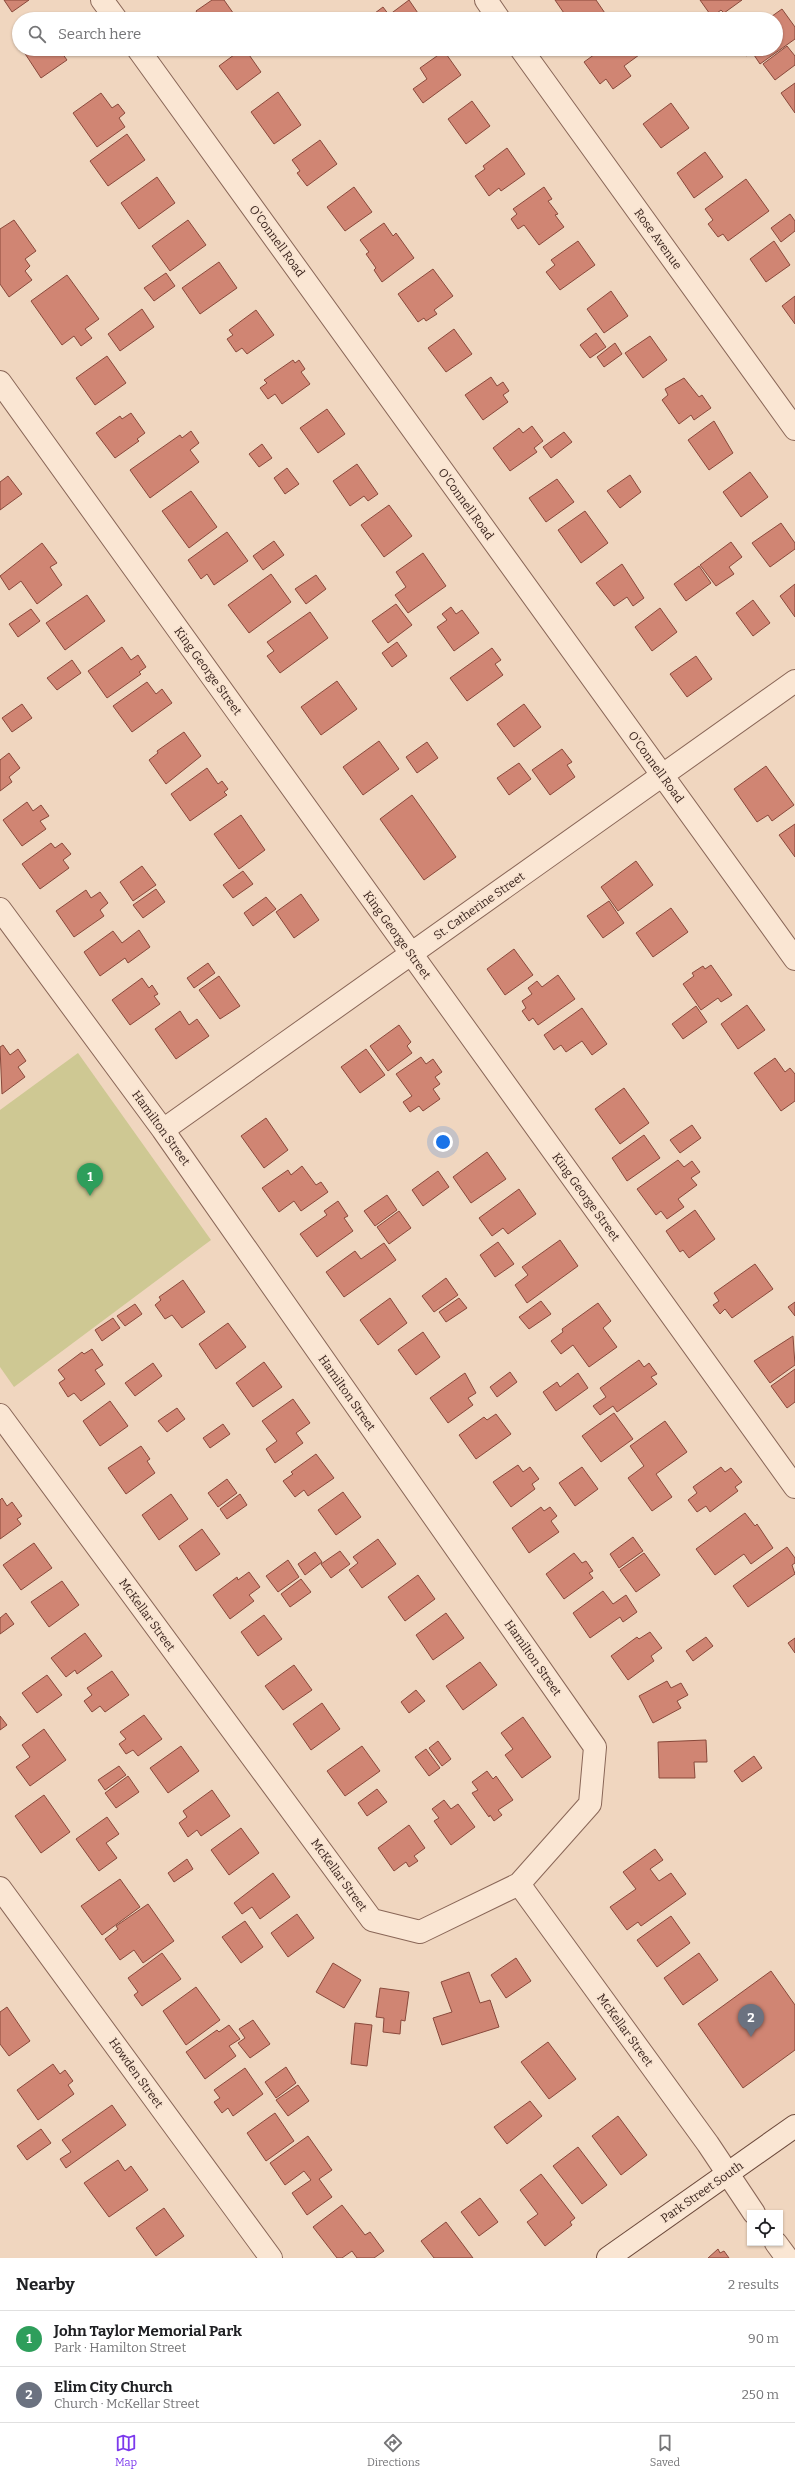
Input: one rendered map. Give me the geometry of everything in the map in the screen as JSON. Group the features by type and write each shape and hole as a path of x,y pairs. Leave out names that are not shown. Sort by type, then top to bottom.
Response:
{"street":[{"path":"102,0 111,12"},
{"path":"486,0 495,12"},
{"name":"O'Connell Road","path":"143,56 795,959"},
{"name":"Rose Avenue","path":"526,56 795,429"},
{"name":"King George Street","path":"0,382 795,1487"},
{"name":"St. Catherine Street","path":"163,1130 663,777 795,681"},
{"name":"Hamilton Street","path":"0,909 163,1130 595,1747 590,1804 519,1884"},
{"name":"McKellar Street","path":"0,1415 372,1920 420,1932 519,1884 708,2144 727,2175 752,2210"},
{"name":"Howden Street","path":"0,1888 271,2258"},
{"name":"Park Street South","path":"608,2258 795,2126"},
{"path":"778,2246 786,2258"}],"shaded area":[{"path":"78,1053 211,1240 14,1387 0,1367 0,1110"}],"building":[{"path":"4,0 29,0 12,12"},
{"path":"212,0 224,0 232,12 197,12"},
{"path":"409,0 417,12 393,12"},
{"path":"555,0 596,0 604,12 563,12"},
{"path":"700,0 742,0 725,12 721,10 718,12 708,12"},
{"path":"383,7 387,12 376,12"},
{"path":"782,9 795,27 795,39 783,48 783,12 778,12"},
{"path":"787,46 795,56 795,65 775,80 763,64 774,56 783,56 783,49"},
{"path":"27,56 64,56 67,60 41,78"},
{"path":"233,56 250,56 261,72 237,90 219,66"},
{"path":"437,56 448,56 461,75 423,103 413,89 427,79 420,68"},
{"path":"592,56 638,56 624,66 631,76 613,89 606,79 600,84 584,62"},
{"path":"755,56 771,56 760,64"},
{"path":"795,83 795,113 781,93"},
{"path":"278,92 301,125 274,144 251,112"},
{"path":"101,93 112,108 118,104 125,113 119,118 125,127 97,147 73,113"},
{"path":"472,101 490,126 466,144 448,119"},
{"path":"671,103 689,128 661,148 643,124"},
{"path":"127,134 145,160 108,186 90,161"},
{"path":"320,140 337,164 307,186 297,173 300,171 292,160"},
{"path":"507,148 525,174 501,191 499,188 489,196 475,176 485,169 483,166"},
{"path":"705,152 723,177 694,198 677,173"},
{"path":"157,177 175,203 139,229 121,203"},
{"path":"746,179 769,211 728,241 723,234 718,237 708,224 713,220 705,209"},
{"path":"354,187 372,212 345,231 327,207"},
{"path":"544,187 552,199 548,201 558,214 555,215 564,227 539,245 524,225 518,229 511,219 517,214 513,209"},
{"path":"790,214 795,221 795,231 781,242 771,228"},
{"path":"14,220 36,251 25,259 30,266 25,271 32,280 9,297 0,284 0,229"},
{"path":"188,220 206,245 170,271 152,246"},
{"path":"384,223 393,236 396,233 414,258 382,282 374,270 376,268 366,254 369,252 360,240"},
{"path":"578,241 595,265 560,290 546,272 555,265 551,260"},
{"path":"774,241 790,265 766,282 750,259"},
{"path":"219,262 237,288 200,314 182,288"},
{"path":"433,269 453,296 434,310 437,314 426,321 424,318 418,322 398,294"},
{"path":"166,273 175,286 154,301 144,288"},
{"path":"67,275 99,319 85,329 92,338 81,346 74,336 62,345 31,301"},
{"path":"611,291 628,316 604,333 587,309"},
{"path":"795,296 795,324 782,306"},
{"path":"142,309 154,327 120,351 108,334"},
{"path":"256,310 274,335 247,354 242,348 236,352 227,339 233,335 229,330"},
{"path":"454,329 472,354 446,372 428,348"},
{"path":"596,333 606,347 590,358 580,345"},
{"path":"650,336 667,360 643,378 625,353"},
{"path":"615,343 622,354 604,367 597,357"},
{"path":"107,356 126,383 95,405 76,378"},
{"path":"293,360 295,363 299,360 305,369 301,372 310,384 282,404 275,394 268,399 260,388 267,383 264,380"},
{"path":"491,377 497,386 503,382 509,391 503,395 508,402 483,420 465,395"},
{"path":"684,378 699,397 702,395 711,408 694,420 691,415 679,424 662,400 668,395 665,389"},
{"path":"327,409 345,434 318,453 300,428"},
{"path":"131,413 145,433 137,439 139,441 115,458 96,433 120,416 122,419"},
{"path":"714,421 733,453 709,470 688,440"},
{"path":"532,426 543,441 534,448 537,452 510,471 493,448 519,428 523,433"},
{"path":"191,431 199,443 190,450 199,462 150,498 130,470 180,435 182,438"},
{"path":"564,432 572,442 551,458 543,447"},
{"path":"262,444 272,458 259,467 249,454"},
{"path":"357,464 378,494 368,501 364,496 350,506 333,481"},
{"path":"287,468 299,484 285,494 274,478"},
{"path":"750,472 768,497 741,517 723,492"},
{"path":"630,475 641,492 620,508 607,491"},
{"path":"8,476 22,494 0,510 0,482"},
{"path":"557,479 574,502 546,522 529,498"},
{"path":"191,491 217,527 189,548 162,511"},
{"path":"389,505 412,536 384,557 361,525"},
{"path":"585,511 608,543 581,563 558,530"},
{"path":"781,523 795,543 795,549 770,567 752,543"},
{"path":"227,532 248,561 214,585 207,574 201,579 188,560"},
{"path":"274,541 284,555 263,570 253,556"},
{"path":"731,542 742,557 729,567 734,574 716,586 700,565"},
{"path":"42,543 57,563 50,567 62,585 37,604 21,581 9,590 0,576"},
{"path":"423,553 446,586 408,613 395,595 406,587 396,572"},
{"path":"622,564 644,598 633,606 627,597 614,606 596,583"},
{"path":"699,566 711,583 686,601 674,584"},
{"path":"271,574 291,602 249,633 228,605"},
{"path":"316,575 326,589 306,604 295,589"},
{"path":"795,584 795,617 780,596"},
{"path":"87,595 105,621 65,650 46,623"},
{"path":"753,600 770,623 753,636 736,613"},
{"path":"396,604 412,625 388,643 372,621"},
{"path":"451,607 456,614 462,610 479,633 454,651 437,627 447,620 442,614"},
{"path":"660,608 677,632 652,651 635,627"},
{"path":"31,609 40,621 18,637 9,624"},
{"path":"310,612 328,638 280,673 267,656 274,651 267,642"},
{"path":"397,642 407,656 392,667 382,653"},
{"path":"122,647 131,660 138,655 146,667 139,672 141,674 107,698 88,671"},
{"path":"492,648 501,660 495,664 503,675 467,701 450,678"},
{"path":"696,656 712,679 687,697 670,674"},
{"path":"72,660 81,673 57,690 47,678"},
{"path":"337,681 357,709 321,735 301,707"},
{"path":"147,682 156,694 162,689 172,703 132,732 113,706"},
{"path":"22,704 32,718 12,732 2,718"},
{"path":"524,704 541,727 514,747 497,724"},
{"path":"184,732 201,756 166,784 149,760 158,753 157,751"},
{"path":"379,741 399,769 363,795 343,767"},
{"path":"427,742 438,758 417,773 406,757"},
{"path":"562,749 572,762 567,765 575,777 550,795 532,770"},
{"path":"9,753 20,768 9,777 12,782 0,791 0,760"},
{"path":"519,763 531,779 509,795 497,778"},
{"path":"766,766 794,805 772,821 768,815 757,822 734,789"},
{"path":"207,768 218,784 222,781 228,789 224,792 227,795 190,821 171,794"},
{"path":"412,795 456,857 424,880 380,819"},
{"path":"27,802 33,811 41,805 49,816 40,821 46,829 22,846 3,820"},
{"path":"241,815 265,850 239,869 214,834"},
{"path":"795,824 795,857 779,835"},
{"path":"51,843 55,848 62,843 71,854 63,860 69,868 40,889 22,864"},
{"path":"636,861 653,885 618,911 601,887"},
{"path":"142,866 156,885 133,901 120,882"},
{"path":"243,871 253,884 233,898 223,885"},
{"path":"156,889 165,902 143,918 133,905"},
{"path":"86,890 91,898 100,892 108,903 100,910 104,916 74,937 56,911"},
{"path":"301,894 319,920 294,938 276,912"},
{"path":"266,897 276,909 253,926 244,913"},
{"path":"609,901 624,923 603,938 587,916"},
{"path":"671,908 688,932 653,957 636,933"},
{"path":"139,930 150,947 128,963 125,958 100,976 84,952 113,931 122,943"},
{"path":"514,949 533,975 505,995 487,969"},
{"path":"208,963 215,973 194,988 187,978"},
{"path":"711,965 732,995 721,1002 718,998 701,1010 683,984 694,976 692,973 703,966 705,969"},
{"path":"558,975 575,999 538,1025 533,1018 529,1021 522,1011 526,1008 522,1001 532,994 528,988 537,981 542,987"},
{"path":"219,976 240,1006 220,1019 199,990"},
{"path":"142,978 149,988 152,985 158,994 154,996 160,1004 130,1025 112,1000"},
{"path":"747,1005 765,1030 738,1049 721,1024"},
{"path":"696,1006 707,1022 683,1039 672,1024"},
{"path":"582,1008 607,1044 592,1055 582,1041 566,1052 561,1045 554,1050 544,1035"},
{"path":"180,1011 189,1025 197,1019 209,1036 176,1059 155,1029"},
{"path":"399,1025 411,1042 407,1046 412,1053 388,1071 370,1046"},
{"path":"3,1045 10,1055 18,1049 26,1061 18,1067 25,1077 2,1094 0,1047"},
{"path":"366,1049 385,1075 360,1093 341,1067"},
{"path":"421,1057 426,1064 433,1059 442,1072 435,1077 440,1084 433,1089 440,1099 423,1111 419,1106 410,1112 403,1102 412,1096 396,1074"},
{"path":"775,1058 785,1072 790,1068 795,1074 795,1101 781,1111 754,1073"},
{"path":"624,1088 649,1123 620,1144 595,1109"},
{"path":"266,1118 288,1150 264,1168 241,1136"},
{"path":"692,1125 701,1138 680,1153 670,1140"},
{"path":"644,1135 660,1158 627,1181 612,1158"},
{"path":"487,1152 506,1179 471,1203 453,1177"},
{"path":"678,1160 684,1167 692,1161 700,1172 691,1178 697,1185 678,1199 684,1207 667,1219 661,1211 656,1215 637,1189"},
{"path":"302,1166 316,1185 321,1182 328,1192 301,1211 294,1201 279,1212 262,1188 288,1170 291,1175"},
{"path":"438,1171 449,1187 423,1206 412,1190"},
{"path":"519,1189 536,1214 508,1234 503,1228 492,1236 479,1218"},
{"path":"387,1195 397,1210 375,1226 364,1211"},
{"path":"338,1201 348,1216 344,1218 353,1231 317,1257 300,1234 327,1215 324,1211"},
{"path":"695,1210 715,1239 689,1258 683,1250 680,1252 666,1231"},
{"path":"399,1211 411,1228 389,1244 377,1227"},
{"path":"560,1240 578,1266 527,1303 515,1285 528,1275 522,1267"},
{"path":"498,1242 514,1264 495,1277 480,1255"},
{"path":"384,1243 396,1260 344,1297 326,1272 355,1251 361,1259"},
{"path":"755,1264 773,1289 732,1318 725,1309 720,1314 713,1305 719,1301 714,1293"},
{"path":"446,1278 458,1295 434,1312 422,1296"},
{"path":"183,1280 205,1312 182,1328 172,1315 165,1319 155,1305 161,1300 159,1297"},
{"path":"390,1298 407,1323 378,1345 360,1320"},
{"path":"459,1298 467,1308 446,1322 439,1312"},
{"path":"541,1301 551,1314 529,1329 519,1317"},
{"path":"795,1302 795,1316 788,1307"},
{"path":"598,1303 611,1321 603,1328 617,1347 589,1367 573,1345 561,1354 551,1341 563,1332 562,1329"},
{"path":"135,1304 142,1314 125,1326 117,1316"},
{"path":"113,1318 120,1328 102,1341 95,1330"},
{"path":"228,1323 246,1347 216,1369 199,1344"},
{"path":"423,1332 440,1357 416,1375 398,1350"},
{"path":"793,1336 795,1365 770,1383 754,1361"},
{"path":"92,1349 103,1365 95,1370 105,1384 81,1401 74,1393 68,1397 59,1383 65,1379 58,1370 82,1352 84,1354"},
{"path":"639,1360 644,1367 649,1363 657,1374 651,1377 657,1384 617,1412 613,1406 600,1415 593,1406 606,1397 600,1388"},
{"path":"264,1362 282,1387 253,1407 236,1383"},
{"path":"153,1363 162,1376 135,1396 125,1383"},
{"path":"795,1369 795,1402 787,1408 771,1386"},
{"path":"510,1372 517,1382 497,1397 490,1387"},
{"path":"465,1373 476,1393 468,1398 473,1405 448,1423 430,1398"},
{"path":"578,1373 588,1388 556,1411 543,1392 557,1382 560,1387"},
{"path":"293,1399 310,1423 296,1433 303,1443 275,1463 266,1449 277,1441 262,1421"},
{"path":"110,1401 128,1426 100,1446 83,1421"},
{"path":"177,1408 185,1419 167,1432 158,1421"},
{"path":"614,1413 633,1439 601,1462 582,1436"},
{"path":"496,1414 511,1434 476,1459 459,1435 484,1417 487,1420"},
{"path":"665,1421 687,1452 656,1474 672,1497 652,1511 628,1478 644,1466 630,1446"},
{"path":"223,1424 230,1434 210,1448 203,1438"},
{"path":"141,1446 150,1459 147,1461 155,1473 126,1494 108,1468"},
{"path":"316,1454 334,1478 308,1496 304,1490 295,1497 283,1481 293,1474 291,1472"},
{"path":"518,1465 523,1472 530,1467 539,1479 532,1484 535,1489 511,1507 493,1482"},
{"path":"582,1467 598,1489 575,1506 559,1483"},
{"path":"721,1467 725,1472 731,1468 742,1482 735,1487 738,1491 710,1512 706,1506 697,1512 688,1500 697,1493 693,1487"},
{"path":"227,1479 237,1493 218,1507 208,1493"},
{"path":"343,1492 361,1517 336,1535 318,1510"},
{"path":"171,1494 188,1519 159,1540 142,1515"},
{"path":"240,1494 247,1505 227,1519 220,1509"},
{"path":"2,1498 7,1506 12,1502 22,1516 17,1519 21,1524 0,1539 0,1500"},
{"path":"541,1507 544,1511 550,1507 557,1516 551,1521 559,1532 529,1553 512,1528"},
{"path":"745,1513 755,1526 757,1524 773,1548 751,1564 744,1554 715,1575 696,1549"},
{"path":"202,1529 220,1554 196,1571 179,1546"},
{"path":"633,1537 643,1551 619,1568 610,1554"},
{"path":"378,1539 396,1564 362,1588 349,1570 358,1563 353,1557"},
{"path":"34,1543 52,1568 21,1590 3,1565"},
{"path":"787,1547 795,1558 795,1563 792,1565 795,1574 748,1607 733,1586"},
{"path":"340,1551 350,1564 331,1578 321,1564"},
{"path":"315,1552 322,1562 305,1575 298,1564"},
{"path":"574,1553 582,1563 586,1561 593,1571 589,1573 593,1578 564,1599 546,1574"},
{"path":"644,1553 660,1575 636,1592 620,1570"},
{"path":"288,1560 299,1577 278,1592 266,1576"},
{"path":"249,1572 260,1587 249,1595 254,1601 230,1619 213,1595 237,1577 238,1580"},
{"path":"418,1575 435,1599 405,1621 388,1597"},
{"path":"301,1579 311,1592 290,1607 281,1594"},
{"path":"62,1581 79,1605 49,1627 31,1602"},
{"path":"603,1591 613,1604 626,1595 637,1612 623,1622 620,1617 590,1638 573,1613"},
{"path":"6,1613 14,1624 0,1634 0,1618"},
{"path":"446,1613 464,1638 433,1660 416,1635"},
{"path":"264,1615 282,1639 258,1656 241,1632"},
{"path":"650,1632 662,1648 651,1656 654,1661 628,1680 611,1656 637,1637 639,1639"},
{"path":"85,1633 102,1656 77,1674 75,1670 66,1677 51,1658"},
{"path":"706,1637 713,1646 693,1661 686,1651"},
{"path":"795,1638 795,1653 788,1643"},
{"path":"480,1662 497,1685 463,1710 446,1686"},
{"path":"294,1665 312,1690 283,1710 265,1686"},
{"path":"112,1671 129,1695 105,1712 100,1706 92,1712 84,1701 92,1695 87,1688"},
{"path":"47,1675 62,1695 37,1713 22,1693"},
{"path":"667,1681 671,1688 681,1683 688,1695 677,1701 681,1708 653,1723 639,1696"},
{"path":"416,1690 425,1701 409,1713 401,1702"},
{"path":"322,1703 340,1729 311,1750 293,1724"},
{"path":"144,1715 162,1739 138,1756 133,1750 126,1754 119,1744 126,1739 120,1732"},
{"path":"0,1716 7,1725 0,1730"},
{"path":"523,1717 551,1757 522,1778 505,1755 513,1749 501,1733"},
{"path":"44,1729 66,1760 30,1786 16,1767 30,1757 22,1745"},
{"path":"706,1740 707,1762 694,1762 695,1778 659,1778 658,1742"},
{"path":"438,1741 451,1759 442,1766 429,1748"},
{"path":"181,1746 199,1771 168,1793 150,1768"},
{"path":"362,1746 380,1771 345,1796 327,1771"},
{"path":"426,1749 440,1768 429,1776 415,1757"},
{"path":"754,1756 762,1768 742,1782 734,1771"},
{"path":"119,1766 126,1775 105,1790 98,1780"},
{"path":"487,1771 493,1779 496,1776 513,1800 498,1810 502,1815 494,1821 490,1815 489,1817 472,1793 478,1790 472,1782"},
{"path":"128,1776 139,1792 116,1808 105,1793"},
{"path":"377,1789 387,1802 367,1816 358,1803"},
{"path":"212,1790 230,1816 201,1836 197,1830 188,1837 179,1823 187,1817 183,1811"},
{"path":"44,1795 70,1832 41,1853 15,1816"},
{"path":"444,1800 451,1809 458,1804 475,1827 451,1845 434,1821 439,1818 432,1809"},
{"path":"107,1817 119,1834 106,1843 117,1858 99,1871 76,1839"},
{"path":"409,1825 425,1848 414,1856 418,1861 409,1867 406,1862 394,1871 378,1848"},
{"path":"241,1828 259,1853 229,1875 211,1850"},
{"path":"655,1849 663,1860 650,1869 659,1881 671,1873 686,1894 641,1926 638,1922 627,1930 610,1907 636,1889 623,1872"},
{"path":"187,1859 193,1869 174,1882 168,1873"},
{"path":"273,1873 290,1897 260,1919 252,1907 242,1914 234,1903"},
{"path":"120,1879 140,1907 102,1935 81,1906"},
{"path":"148,1904 174,1941 143,1963 134,1950 120,1960 105,1939 118,1929 116,1926"},
{"path":"297,1914 314,1938 288,1957 271,1933"},
{"path":"671,1916 690,1943 657,1967 637,1940"},
{"path":"245,1921 263,1947 241,1963 222,1937"},
{"path":"162,1953 181,1979 142,2006 134,1995 138,1992 128,1978"},
{"path":"699,1953 718,1980 683,2005 664,1978"},
{"path":"516,1958 531,1981 506,1998 491,1975"},
{"path":"333,1963 361,1980 344,2008 316,1992"},
{"path":"771,1971 795,2005 795,2050 743,2088 698,2024"},
{"path":"469,1972 480,2003 490,2000 499,2027 442,2045 433,2018 452,2012 441,1982"},
{"path":"196,1987 220,2020 186,2045 163,2011"},
{"path":"380,1988 409,1992 405,2021 401,2020 400,2034 383,2032 384,2018 376,2017"},
{"path":"7,2007 30,2041 9,2056 0,2044 0,2012"},
{"path":"253,2020 270,2044 250,2058 238,2043 245,2038 239,2029"},
{"path":"355,2023 372,2025 367,2066 351,2064"},
{"path":"229,2025 240,2039 229,2046 236,2056 205,2079 186,2052 217,2030 219,2032"},
{"path":"548,2042 576,2079 549,2099 521,2062"},
{"path":"53,2064 60,2074 65,2070 73,2081 68,2085 74,2094 38,2120 17,2090"},
{"path":"286,2067 296,2083 276,2098 265,2082"},
{"path":"245,2068 263,2094 233,2116 228,2108 222,2113 214,2102 220,2098 214,2090"},
{"path":"298,2085 309,2101 288,2116 276,2100"},
{"path":"530,2101 542,2116 507,2144 494,2127"},
{"path":"112,2105 126,2125 66,2168 60,2159 71,2152 62,2140"},
{"path":"275,2113 294,2141 266,2161 247,2133"},
{"path":"618,2116 647,2155 621,2175 592,2136"},
{"path":"41,2129 51,2143 27,2160 17,2146"},
{"path":"308,2136 332,2170 319,2179 332,2197 307,2215 292,2193 311,2180 304,2171 285,2185 270,2163"},
{"path":"578,2147 607,2185 582,2204 553,2166"},
{"path":"118,2160 125,2171 131,2166 148,2190 109,2217 84,2183"},
{"path":"541,2174 575,2218 570,2222 572,2225 545,2246 527,2222 538,2214 520,2190"},
{"path":"480,2198 498,2222 479,2236 461,2212"},
{"path":"342,2205 365,2235 370,2232 384,2251 374,2258 357,2258 352,2251 342,2258 337,2258 313,2227"},
{"path":"164,2208 184,2236 156,2256 136,2228"},
{"path":"446,2222 473,2258 434,2258 421,2241"},
{"path":"718,2249 720,2253 724,2251 729,2258 708,2258"}],"place":[{"name":"John Taylor Memorial Park","path":"90,1196"},
{"name":"Elim City Church","path":"751,2037"}]}
